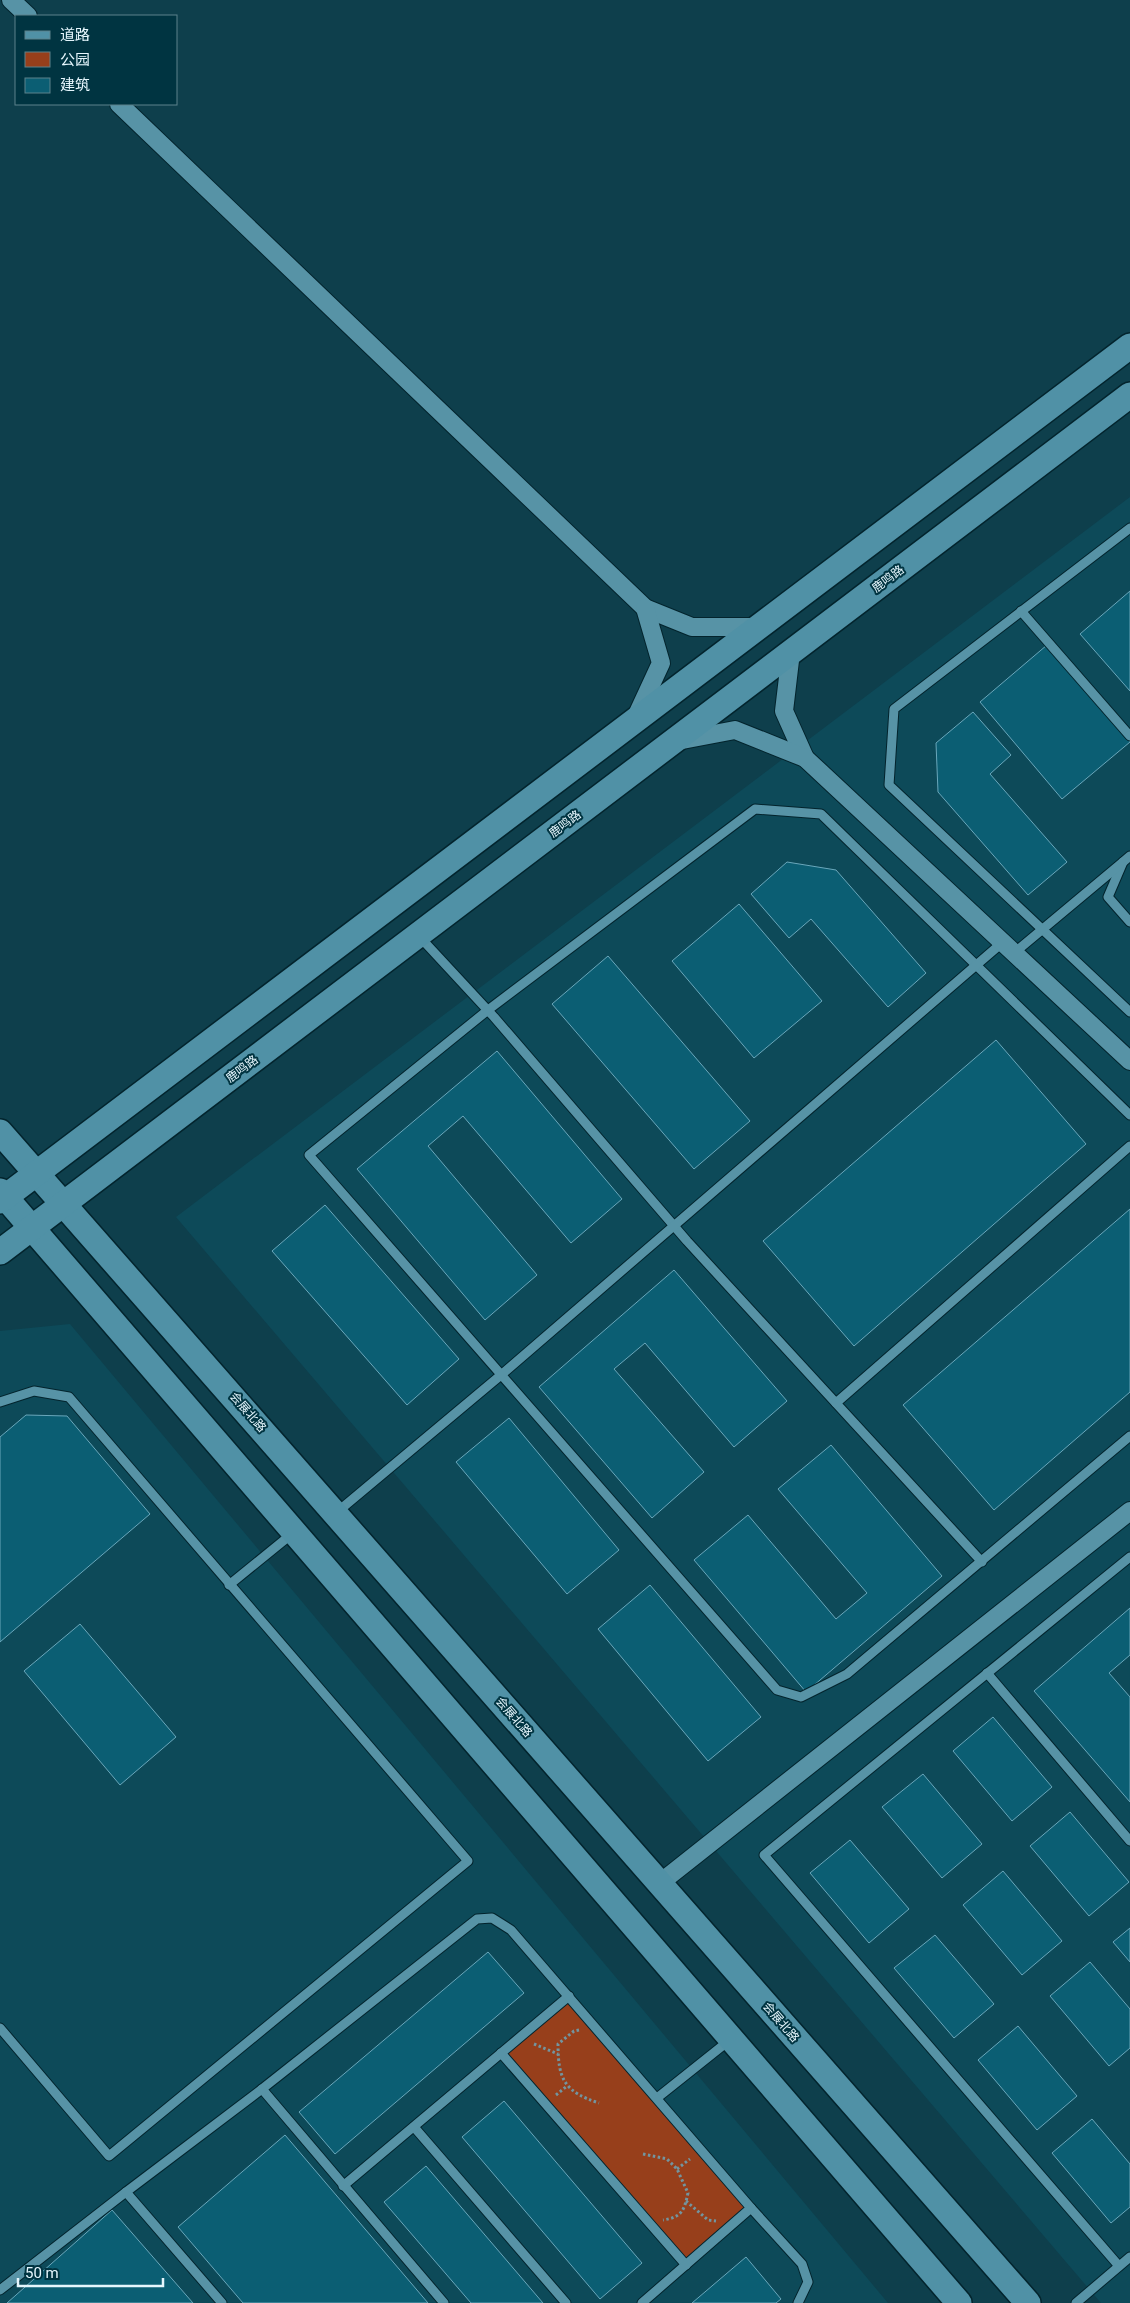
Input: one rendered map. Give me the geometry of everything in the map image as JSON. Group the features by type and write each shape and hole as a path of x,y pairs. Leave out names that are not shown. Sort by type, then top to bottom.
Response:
{"main road":[{"path":"959,2303 2,1197 36,1174 1130,346"},
{"name":"鹿鸣路","path":"0,1252 791,652 1128,400"},
{"name":"会展北路","path":"0,1132 36,1174 65,1203 1028,2303"}],"street":[{"path":"11,0 27,15"},
{"path":"121,105 645,608 692,627 758,627"},
{"path":"635,720 661,663 645,608"},
{"path":"791,652 784,711 805,758"},
{"path":"672,742 735,730 805,758 1130,1061"},
{"path":"660,1883 1130,1511"}],"lane":[{"path":"1130,528 894,709 889,786 1130,1012"},
{"path":"1021,612 1130,736"},
{"path":"1130,1115 821,814 755,809 488,1010 309,1155 777,1690 801,1697 847,1674 1130,1436"},
{"path":"336,1513 501,1375 975,964 1043,930 1127,859"},
{"path":"1127,859 1108,897 1130,922"},
{"path":"418,935 488,1010 674,1226 982,1562"},
{"path":"836,1403 1130,1146"},
{"path":"0,1402 34,1391 69,1397 468,1861 109,2156 0,2028"},
{"path":"229,1585 293,1533"},
{"path":"1119,2266 764,1855 1130,1557"},
{"path":"987,1673 1130,1841"},
{"path":"0,2290 262,2089 477,1919 492,1918 511,1930 751,2208 802,2264 808,2282 798,2303"},
{"path":"344,2186 569,1996"},
{"path":"657,2098 731,2039"},
{"path":"501,2053 686,2265"},
{"path":"262,2089 444,2303"},
{"path":"414,2127 566,2303"},
{"path":"126,2192 222,2303"},
{"path":"642,2303 751,2208"},
{"path":"1076,2303 1130,2257"}],"path":[{"path":"595,2027 574,2030 558,2044 558,2067 568,2088 580,2097 599,2103"},
{"path":"520,2037 558,2054"},
{"path":"643,2154 667,2159 677,2169 688,2193 684,2210 675,2218 658,2221 643,2216"},
{"path":"686,2201 708,2220 732,2225"}],"shaded area":[{"path":"1130,497 1130,2303 1101,2303 176,1217"},
{"path":"70,1324 888,2303 0,2303 0,1331"}],"green space":[{"path":"569,1996 751,2208 686,2265 501,2053"}],"building":[{"path":"1130,591 1130,691 1080,634"},
{"path":"1047,645 1130,742 1062,799 980,702"},
{"path":"973,712 1011,755 990,774 1067,862 1028,895 938,792 936,743"},
{"path":"787,862 836,870 926,973 888,1007 811,919 789,938 751,894"},
{"path":"739,904 822,1001 754,1058 672,961"},
{"path":"608,956 750,1121 694,1169 552,1004"},
{"path":"996,1040 1086,1144 854,1346 763,1241"},
{"path":"497,1051 622,1199 571,1243 463,1116 428,1146 537,1275 485,1320 357,1169"},
{"path":"325,1205 459,1359 407,1405 272,1251"},
{"path":"1130,1209 1130,1392 994,1510 903,1405"},
{"path":"674,1270 787,1401 734,1447 645,1343 614,1369 704,1472 652,1518 539,1387"},
{"path":"26,1415 67,1416 150,1514 0,1642 0,1437"},
{"path":"509,1418 619,1550 567,1594 456,1462"},
{"path":"831,1445 942,1576 806,1692 694,1560 748,1515 836,1619 867,1593 778,1489"},
{"path":"650,1585 761,1717 708,1761 598,1629"},
{"path":"1130,1608 1130,1655 1109,1673 1130,1697 1130,1802 1034,1691"},
{"path":"80,1624 176,1737 120,1785 24,1671"},
{"path":"993,1717 1052,1787 1012,1821 953,1751"},
{"path":"923,1774 982,1844 942,1878 882,1807"},
{"path":"1070,1812 1129,1882 1089,1916 1030,1846"},
{"path":"850,1840 909,1909 869,1943 810,1873"},
{"path":"1003,1871 1062,1941 1022,1975 963,1905"},
{"path":"1130,1928 1130,1962 1113,1942"},
{"path":"935,1935 994,2004 954,2038 894,1968"},
{"path":"488,1952 524,1993 335,2154 299,2112"},
{"path":"1090,1962 1130,2009 1130,2048 1109,2066 1050,1996"},
{"path":"1018,2026 1077,2096 1037,2130 978,2060"},
{"path":"504,2101 642,2263 600,2299 462,2137"},
{"path":"1092,2119 1130,2164 1130,2207 1111,2223 1052,2153"},
{"path":"285,2135 428,2303 243,2303 178,2227"},
{"path":"426,2166 543,2303 471,2303 384,2202"},
{"path":"112,2210 193,2303 7,2303"},
{"path":"746,2257 781,2299 776,2303 692,2303"}]}
